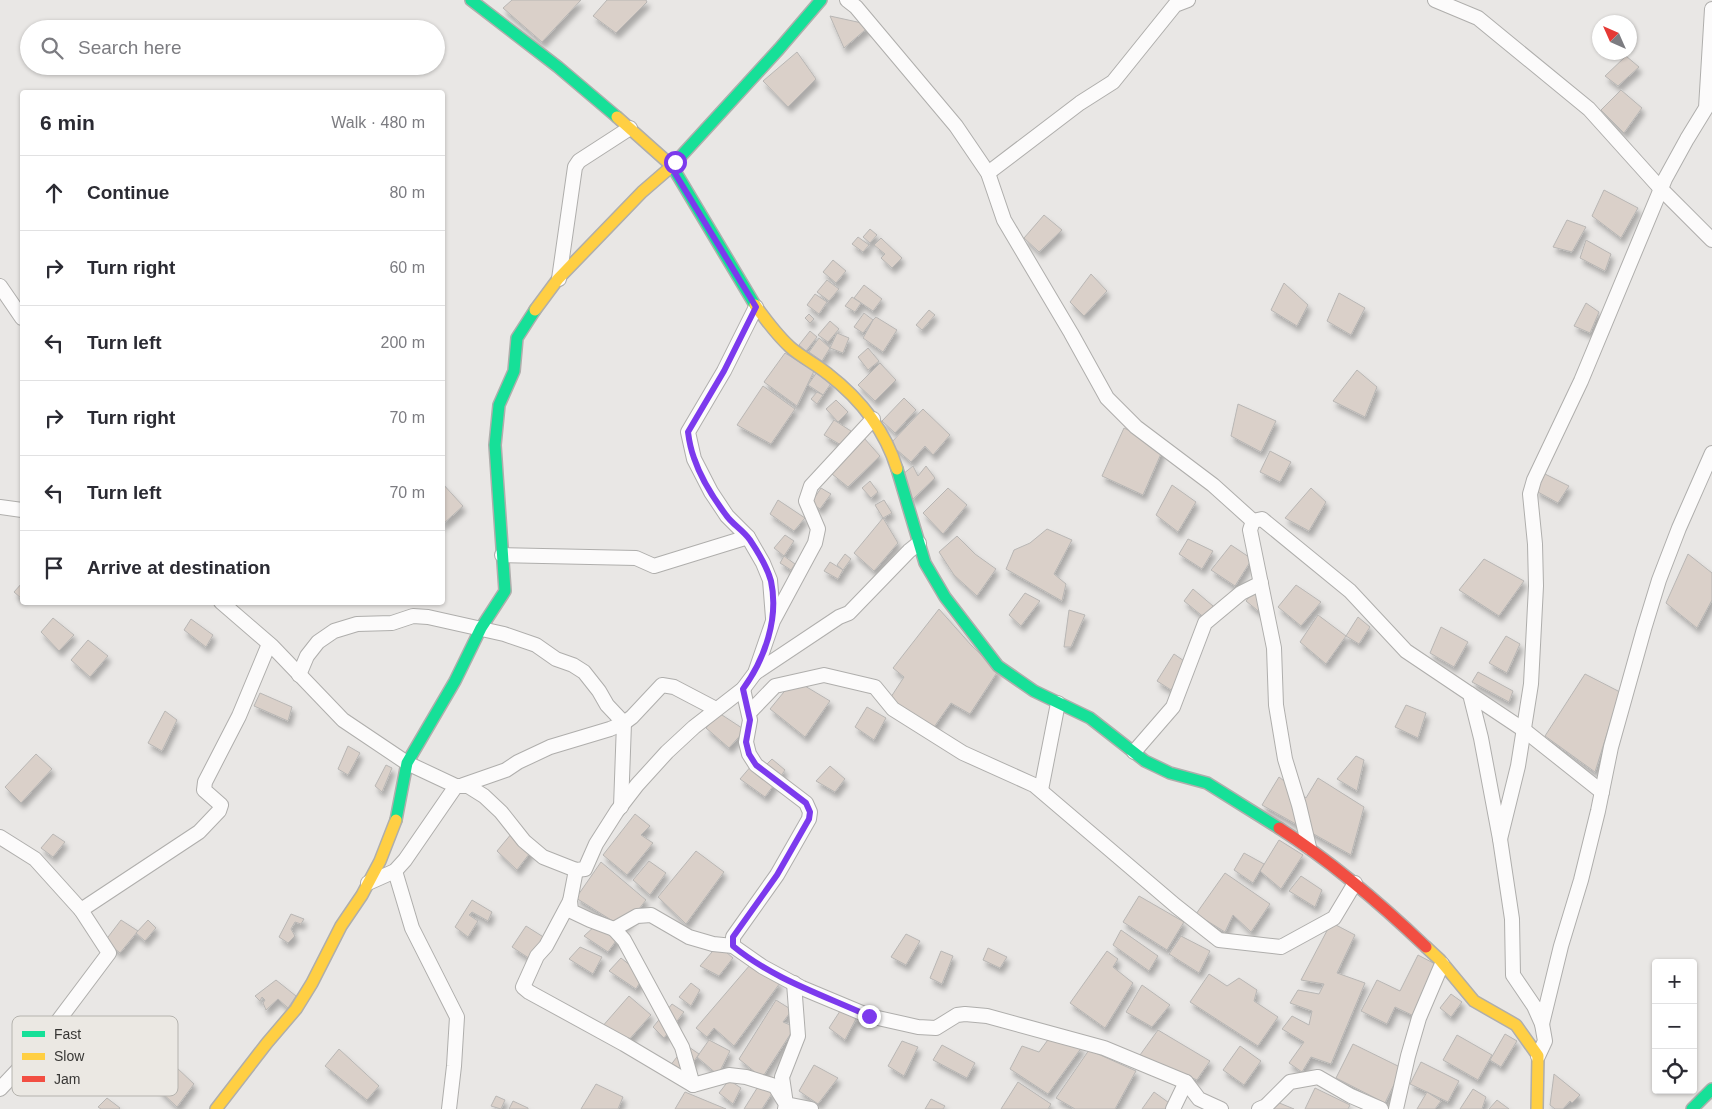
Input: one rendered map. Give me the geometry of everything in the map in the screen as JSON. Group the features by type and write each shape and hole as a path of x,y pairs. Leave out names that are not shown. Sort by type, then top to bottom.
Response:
{"street":[{"path":"471,0 558,68 672,166 756,307 790,347 828,374 851,394 873,419 893,457 925,563 945,597 998,666 1034,691 1090,718 1145,761 1170,774 1207,782 1308,847 1382,905 1442,964 1474,1001 1516,1025 1538,1056"},
{"path":"216,1109 296,1009 312,983 341,926 368,884 380,861 395,824 407,763 455,681 481,628 505,590 495,445 499,405 514,371 517,338 558,279 642,192 672,166 772,57 821,0"},
{"path":"847,0 856,7 956,126 988,173 1004,220 1107,398 1136,427 1213,485 1253,521 1262,520 1350,591 1406,651 1524,730 1602,792"},
{"path":"988,173 1080,103 1113,82 1175,5 1188,0"},
{"path":"1435,0 1478,18 1589,109 1661,189 1712,240"},
{"path":"1455,0 1467,14"},
{"path":"1500,839 1518,766 1531,684 1536,586 1535,544 1530,494 1534,480 1581,381 1661,189 1687,139 1706,108 1712,9"},
{"path":"558,279 575,167 579,161 593,151 630,128"},
{"path":"0,286 20,315"},
{"path":"756,307 724,371 688,432 694,459 711,492 726,516 748,537 764,563 773,597 773,621"},
{"path":"224,605 269,644 343,720 407,763 459,785 474,788 501,812 524,841 543,857 576,870 585,869 596,844 620,807 667,752 694,727 743,689 755,673 773,621 815,543 818,529 806,501 811,486 873,419"},
{"path":"1542,1024 1561,946 1581,880 1611,747 1659,580 1679,528 1712,453"},
{"path":"0,507 20,510"},
{"path":"1253,521 1250,530 1274,648 1276,705 1285,759 1300,804 1308,847"},
{"path":"502,555 636,558 654,566 748,537"},
{"path":"755,673 839,617 849,613 919,543"},
{"path":"1134,752 1173,707 1206,623 1241,593 1261,583"},
{"path":"299,675 307,656 318,642 334,631 357,624 392,623 413,616 428,617 481,628 536,645 556,659 573,665 584,672 607,705 624,723 620,807"},
{"path":"81,910 199,832 219,811 220,806 204,790 204,782 239,716 269,644"},
{"path":"749,713 775,686 824,675 875,687 893,709 963,753 1034,785 1041,790 1169,900 1219,940 1281,947 1334,918 1354,883"},
{"path":"368,884 395,871 420,840 459,785 506,770 518,762 550,747 624,723 662,685 674,687 716,709"},
{"path":"733,946 733,937 777,875 809,819 810,812 806,803 756,765 749,754 746,742 749,713 743,689"},
{"path":"1470,694 1481,738 1500,839 1512,919 1513,975 1534,1006 1542,1024 1545,1041 1538,1056 1537,1109"},
{"path":"1041,790 1058,702"},
{"path":"0,837 35,860 81,910 108,953 61,1016"},
{"path":"576,870 570,901 546,946 536,956 523,987 693,1085 730,1075 746,1077 774,1086 786,1106"},
{"path":"395,871 412,928 457,1017 449,1109"},
{"path":"570,901 571,910 614,929 624,940 682,1047 693,1085"},
{"path":"614,929 637,916 651,915 689,937 713,944 733,946 764,967 794,983 869,1016 918,1027 936,1028 957,1015 988,1016 1104,1048 1186,1082 1199,1099 1221,1109"},
{"path":"1396,1109 1408,1056 1420,1018 1442,964"},
{"path":"786,1106 782,1077 798,1036 794,983"},
{"path":"0,1089 12,1076"},
{"path":"1259,1109 1266,1106 1290,1082 1318,1077 1351,1096 1381,1109"},
{"path":"229,1109 241,1078"},
{"path":"1172,1109 1186,1082"},
{"path":"1692,1109 1712,1089"},
{"path":"786,1106 811,1109"}],"building":[{"path":"512,0 581,0 542,42 503,8"},
{"path":"607,0 646,0 647,2 616,33 593,16"},
{"path":"830,16 871,25 844,48"},
{"path":"797,52 816,79 788,107 763,81"},
{"path":"1622,60 1631,60 1639,67 1618,86 1605,76"},
{"path":"1621,90 1642,108 1624,133 1601,110"},
{"path":"1604,190 1638,208 1621,238 1592,216"},
{"path":"1044,215 1062,230 1039,252 1024,238"},
{"path":"1567,220 1586,227 1572,252 1553,247"},
{"path":"870,229 877,235 870,243 863,237"},
{"path":"858,237 869,245 863,252 852,244"},
{"path":"881,238 902,258 892,268 881,258 885,254 874,245"},
{"path":"1586,240 1611,254 1605,271 1580,258"},
{"path":"833,260 846,271 836,283 823,272"},
{"path":"1091,274 1107,291 1084,316 1070,302"},
{"path":"827,280 839,289 829,301 817,292"},
{"path":"1284,283 1308,305 1297,326 1271,310"},
{"path":"864,285 882,299 873,311 854,298"},
{"path":"1339,293 1365,308 1351,335 1327,321"},
{"path":"815,294 827,302 819,314 807,305"},
{"path":"852,297 861,303 855,312 845,306"},
{"path":"1586,303 1599,312 1590,333 1574,326"},
{"path":"929,310 935,315 922,330 916,325"},
{"path":"864,313 873,320 863,333 854,327"},
{"path":"809,314 814,319 810,323 805,318"},
{"path":"876,317 897,330 883,352 863,338"},
{"path":"830,321 839,329 828,342 818,335"},
{"path":"810,331 817,337 806,351 799,345"},
{"path":"837,333 849,338 843,353 830,348"},
{"path":"819,338 830,348 822,361 809,352"},
{"path":"868,348 879,361 868,370 858,357"},
{"path":"785,353 814,371 797,406 764,382"},
{"path":"880,363 896,380 875,401 858,385"},
{"path":"1357,370 1377,387 1365,417 1333,401"},
{"path":"817,372 832,382 823,395 808,385"},
{"path":"763,386 795,409 771,444 737,425"},
{"path":"817,392 823,395 817,404 811,399"},
{"path":"904,398 916,410 895,433 882,421"},
{"path":"836,400 848,412 838,422 826,409"},
{"path":"1238,404 1276,421 1261,452 1231,436"},
{"path":"923,409 950,435 933,455 925,446 911,462 890,444"},
{"path":"834,420 851,431 841,445 824,435"},
{"path":"1124,428 1164,447 1143,495 1102,476"},
{"path":"864,438 880,456 848,487 832,474"},
{"path":"1270,451 1291,462 1280,482 1260,472"},
{"path":"913,466 918,476 926,466 935,478 912,500 903,474"},
{"path":"1543,473 1569,486 1558,503 1536,491"},
{"path":"870,481 878,492 871,498 862,488"},
{"path":"1172,485 1196,502 1178,532 1156,515"},
{"path":"445,486 463,506 445,522"},
{"path":"821,488 831,494 820,509 811,503"},
{"path":"948,488 967,505 943,534 923,513"},
{"path":"1311,488 1326,502 1309,531 1285,518"},
{"path":"778,500 805,518 794,531 770,514"},
{"path":"884,500 892,513 883,518 875,505"},
{"path":"883,518 898,543 874,571 854,553"},
{"path":"1047,529 1072,540 1054,574 1066,584 1062,601 1006,569 1014,550 1030,543"},
{"path":"785,535 794,541 784,556 774,548"},
{"path":"957,536 975,554 996,569 977,596 954,575 939,552"},
{"path":"1188,539 1213,551 1202,569 1179,554"},
{"path":"1231,545 1252,559 1235,586 1211,570"},
{"path":"845,554 851,559 843,570 837,565"},
{"path":"1688,554 1712,573 1712,600 1697,628 1666,603"},
{"path":"784,556 795,564 791,570 780,563"},
{"path":"1484,559 1524,581 1499,616 1459,590"},
{"path":"830,562 843,570 838,579 824,571"},
{"path":"20,585 20,597 14,592"},
{"path":"1296,585 1321,602 1301,626 1278,607"},
{"path":"1193,589 1213,606 1206,619 1184,601"},
{"path":"1255,589 1268,619 1246,601"},
{"path":"1025,593 1040,601 1021,626 1009,615"},
{"path":"939,609 971,645 998,671 970,714 951,703 932,730 889,700 904,677 893,668"},
{"path":"1069,610 1085,615 1071,647 1064,647"},
{"path":"1318,615 1346,636 1326,664 1300,642"},
{"path":"1358,617 1370,627 1359,644 1346,636"},
{"path":"53,618 74,635 59,651 41,632"},
{"path":"191,619 213,635 206,647 184,630"},
{"path":"1441,627 1468,642 1454,667 1430,653"},
{"path":"1506,636 1520,644 1507,673 1489,663"},
{"path":"88,640 108,656 90,677 71,660"},
{"path":"1174,654 1187,663 1171,690 1157,681"},
{"path":"1478,672 1513,691 1509,702 1472,682"},
{"path":"1585,674 1620,692 1595,772 1545,736"},
{"path":"805,686 830,701 805,737 770,709 788,687"},
{"path":"260,693 292,707 288,721 254,706"},
{"path":"1406,705 1426,713 1418,738 1395,727"},
{"path":"867,707 886,718 874,740 855,727"},
{"path":"165,711 177,720 162,751 148,743"},
{"path":"719,713 745,730 729,748 706,728"},
{"path":"348,746 360,753 348,775 338,769"},
{"path":"36,754 52,769 21,803 5,787"},
{"path":"1356,756 1364,760 1357,791 1337,779"},
{"path":"772,759 785,770 779,779 764,767"},
{"path":"386,765 392,768 382,792 375,786"},
{"path":"752,765 776,782 765,797 740,779"},
{"path":"830,766 845,779 835,792 816,781"},
{"path":"1279,777 1306,798 1318,778 1364,807 1351,855 1262,805"},
{"path":"635,814 650,826 641,835 653,843 627,875 603,855"},
{"path":"512,833 533,849 517,870 497,851"},
{"path":"53,834 65,842 53,857 41,848"},
{"path":"1279,840 1303,855 1281,889 1260,871"},
{"path":"696,851 724,872 686,924 658,897"},
{"path":"1244,853 1264,864 1253,883 1234,870"},
{"path":"649,861 666,873 650,895 633,880"},
{"path":"601,862 646,900 624,928 576,898"},
{"path":"1225,873 1270,904 1251,932 1233,915 1225,932 1196,914"},
{"path":"1301,876 1322,890 1315,907 1289,891"},
{"path":"1139,896 1184,922 1167,950 1123,922"},
{"path":"472,900 492,912 488,921 472,912 469,915 478,921 468,937 455,927"},
{"path":"291,914 304,919 301,924 295,922 291,929 295,936 288,943 279,937"},
{"path":"121,920 138,931 120,953 105,941"},
{"path":"148,920 156,928 145,941 136,933"},
{"path":"596,925 618,938 608,952 584,936"},
{"path":"1330,925 1336,925 1355,935 1337,973 1365,983 1331,1064 1311,1057 1302,1072 1289,1063 1304,1042 1282,1029 1292,1016 1309,1025 1312,1011 1290,1003 1298,990 1319,994 1324,984 1301,980"},
{"path":"526,926 545,938 530,959 512,947"},
{"path":"1121,930 1158,956 1149,971 1113,945"},
{"path":"906,934 920,941 906,965 891,957"},
{"path":"1181,936 1210,951 1199,973 1169,954"},
{"path":"718,945 733,958 719,976 700,966"},
{"path":"580,947 602,957 593,974 569,959"},
{"path":"988,948 1007,957 1000,968 983,960"},
{"path":"941,951 953,956 942,984 930,978"},
{"path":"1107,951 1118,959 1113,967 1133,983 1105,1028 1070,1003"},
{"path":"1418,955 1439,966 1416,1017 1395,1007 1387,1024 1361,1011 1377,980 1400,991"},
{"path":"621,958 644,976 636,989 609,971"},
{"path":"750,965 780,983 734,1046 714,1028 707,1037 696,1028"},
{"path":"1209,974 1227,986 1239,978 1257,990 1254,1001 1278,1017 1258,1046 1190,1002"},
{"path":"276,980 296,996 288,1008 278,999 266,1010 263,1003 265,1000 262,997 260,1001 255,996"},
{"path":"691,983 700,990 691,1006 679,997"},
{"path":"1142,985 1170,1005 1152,1027 1126,1012"},
{"path":"1451,994 1462,1002 1451,1017 1440,1008"},
{"path":"629,996 651,1015 627,1042 601,1028"},
{"path":"776,1000 792,1010 783,1022 795,1027 762,1078 739,1059"},
{"path":"672,1004 684,1012 664,1038 653,1027"},
{"path":"842,1008 857,1017 845,1040 829,1028"},
{"path":"1158,1030 1210,1061 1197,1080 1140,1055"},
{"path":"1505,1034 1517,1041 1501,1067 1490,1060"},
{"path":"1457,1035 1492,1055 1478,1080 1443,1060"},
{"path":"1050,1037 1082,1047 1048,1094 1010,1069 1022,1046 1039,1052"},
{"path":"709,1040 730,1051 718,1075 697,1057"},
{"path":"902,1041 918,1047 904,1076 888,1066"},
{"path":"1353,1044 1402,1068 1385,1103 1336,1078"},
{"path":"686,1045 699,1054 683,1077 670,1066"},
{"path":"942,1045 975,1063 967,1078 933,1060"},
{"path":"1240,1046 1261,1061 1244,1085 1223,1070"},
{"path":"339,1049 379,1086 367,1100 325,1066"},
{"path":"1089,1050 1136,1071 1115,1109 1075,1109 1056,1098"},
{"path":"1421,1062 1459,1081 1448,1102 1410,1084"},
{"path":"814,1065 838,1078 818,1104 799,1091"},
{"path":"178,1069 194,1084 177,1107 165,1096 178,1096"},
{"path":"1554,1074 1580,1095 1572,1103 1570,1101 1563,1109 1555,1109 1550,1105"},
{"path":"729,1080 741,1088 733,1104 719,1093"},
{"path":"1018,1082 1051,1104 1048,1109 1001,1109"},
{"path":"596,1084 623,1097 618,1109 581,1109"},
{"path":"759,1085 773,1092 762,1109 744,1109"},
{"path":"1315,1088 1350,1105 1348,1109 1305,1109"},
{"path":"1473,1089 1486,1097 1482,1109 1460,1109"},
{"path":"685,1092 726,1109 675,1109"},
{"path":"1154,1092 1172,1105 1170,1109 1142,1109"},
{"path":"1427,1092 1441,1101 1435,1109 1417,1109"},
{"path":"496,1096 505,1100 501,1109 491,1106"},
{"path":"107,1098 120,1108 101,1109 98,1107"},
{"path":"931,1099 945,1106 943,1109 925,1109"},
{"path":"1497,1100 1509,1109 1489,1109"},
{"path":"513,1101 528,1108 528,1109 509,1109"},
{"path":"1277,1102 1294,1109 1274,1109"}],"traffic: fast":[{"path":"471,0 558,67 617,117"},
{"path":"755,305 672,166 821,0"},
{"path":"396,820 407,763 455,681 481,628 505,591 495,445 499,405 514,371 517,338 535,310"},
{"path":"897,469 925,563 945,597 998,666 1034,691 1090,718 1145,761 1170,773 1207,783 1279,828"},
{"path":"1692,1109 1712,1089"}],"traffic: slow":[{"path":"535,310 558,279 642,192 672,166 617,117"},
{"path":"755,305 790,347 828,374 860,404 886,441 897,469"},
{"path":"216,1109 296,1009 312,983 341,926 362,895 380,861 396,820"},
{"path":"1426,947 1440,960 1474,1001 1516,1025 1538,1056 1537,1109"}],"traffic: jam":[{"path":"1279,828 1355,884 1426,947"}],"route":[{"path":"675,162 672,166 673,170 756,307 724,371 688,432 694,459 711,492 726,516 748,537 764,563 770,580 773,597 773,621 755,673 743,689 750,720 746,742 749,754 756,765 806,803 810,812 809,819 777,875 733,937 733,946 741,953 802,988 869,1016"}]}
